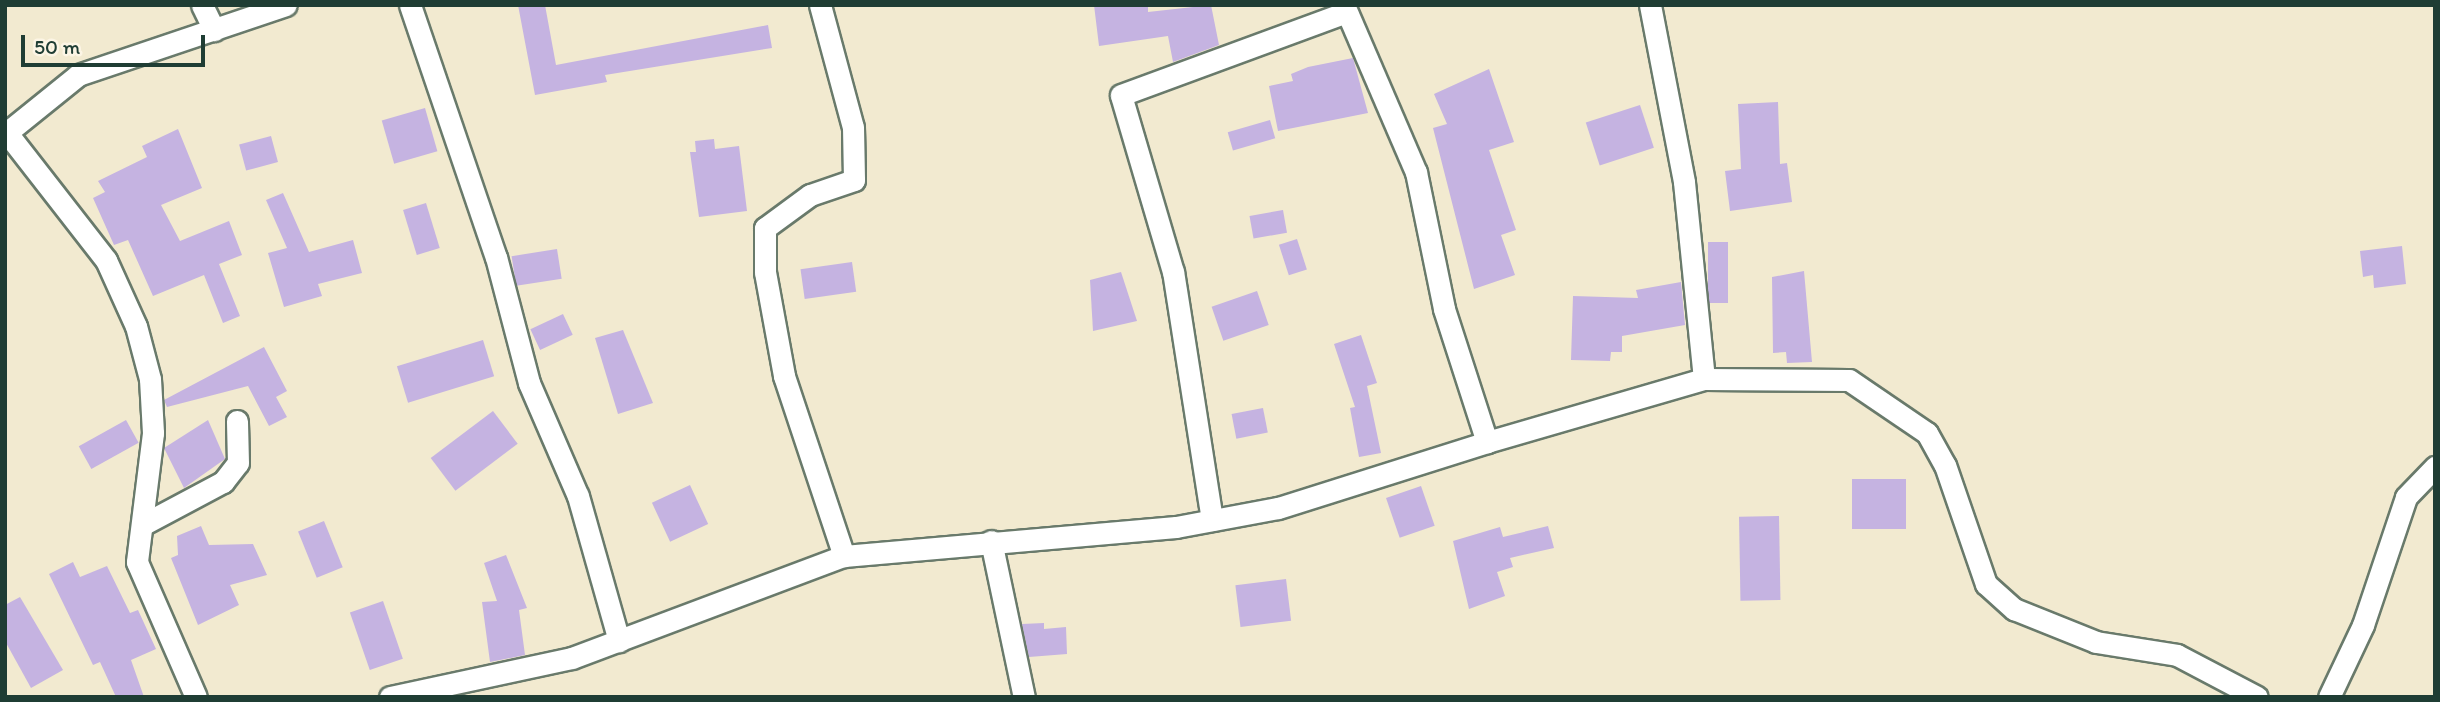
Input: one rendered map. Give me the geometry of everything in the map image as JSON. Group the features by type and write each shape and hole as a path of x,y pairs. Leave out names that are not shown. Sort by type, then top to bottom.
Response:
{"street":[{"path":"202,5 214,30"},
{"path":"197,697 142,576 142,525 153,433 150,379 136,326 106,260 6,133 78,75 286,5"},
{"path":"410,5 496,257 529,383 578,496 618,641"},
{"path":"820,5 853,127 854,180 810,195 765,228 765,272 785,376 844,556"},
{"path":"1650,5 1684,182 1704,379"},
{"path":"1212,520 1173,272 1121,95 1345,8 1416,172 1444,309 1487,442"},
{"path":"405,695 572,658 844,556 991,541 1133,534 1278,508 1487,442 1704,379 1849,380 1876,393 1927,433 1945,465 1986,584 2014,609 2095,642 2177,655 2257,697"},
{"path":"142,525 223,482 238,463 237,421"},
{"path":"2329,697 2363,625 2406,498 2435,467"},
{"path":"991,541 1024,697"}],"building":[{"path":"518,5 545,5 556,65 768,25 772,48 605,75 607,82 535,95"},
{"path":"1094,5 1148,5 1148,12 1211,5 1219,45 1173,62 1168,36 1099,46"},
{"path":"1353,58 1368,113 1278,131 1269,86 1293,81 1291,74 1308,67"},
{"path":"1489,69 1514,142 1489,150 1516,230 1501,235 1515,275 1474,289 1433,128 1447,124 1434,94"},
{"path":"1778,102 1780,164 1787,163 1792,202 1730,211 1725,171 1741,169 1738,104"},
{"path":"1640,105 1654,148 1600,165 1586,123"},
{"path":"425,108 437,151 394,164 382,120"},
{"path":"1270,120 1275,138 1233,150 1228,132"},
{"path":"178,129 202,188 161,205 180,241 229,221 242,255 219,264 240,316 223,323 204,275 153,296 128,240 114,245 93,198 105,192 98,181 147,157 142,146"},
{"path":"271,136 278,162 246,171 239,145"},
{"path":"714,139 715,149 739,146 747,211 699,217 690,152 696,152 695,141"},
{"path":"283,193 309,252 353,240 362,273 318,284 322,296 284,307 268,253 287,248 266,200"},
{"path":"426,203 440,248 417,255 403,210"},
{"path":"1283,210 1287,233 1254,239 1250,216"},
{"path":"1297,239 1307,269 1289,275 1279,245"},
{"path":"1708,242 1728,242 1728,303 1708,303"},
{"path":"2402,246 2406,284 2374,288 2373,275 2363,277 2360,251"},
{"path":"557,249 562,279 516,286 512,256"},
{"path":"852,262 856,292 805,299 801,269"},
{"path":"1804,271 1812,362 1787,363 1786,352 1773,353 1772,277"},
{"path":"1121,272 1137,321 1093,331 1090,280"},
{"path":"1681,282 1685,325 1622,336 1622,352 1611,352 1610,361 1571,360 1573,296 1638,298 1636,290"},
{"path":"1257,291 1269,325 1223,341 1212,307"},
{"path":"563,314 573,335 540,350 530,329"},
{"path":"623,330 653,403 618,414 595,338"},
{"path":"1361,335 1377,383 1367,386 1381,453 1359,457 1350,408 1355,407 1334,344"},
{"path":"483,340 494,376 408,403 397,366"},
{"path":"264,347 287,391 276,397 287,417 269,426 248,386 167,407 164,400"},
{"path":"1263,408 1268,433 1236,439 1232,414"},
{"path":"493,411 518,444 455,491 431,458"},
{"path":"126,420 139,443 91,469 79,446"},
{"path":"208,420 225,459 184,488 164,448"},
{"path":"1852,479 1906,479 1906,529 1852,529"},
{"path":"690,485 708,524 670,542 652,503"},
{"path":"1421,486 1435,526 1400,538 1386,498"},
{"path":"1779,516 1780,600 1740,601 1739,517"},
{"path":"324,521 343,567 317,578 298,531"},
{"path":"201,526 209,545 253,544 267,575 230,585 239,605 198,625 171,558 178,555 177,536"},
{"path":"1548,526 1554,548 1510,558 1513,567 1497,572 1505,596 1469,609 1453,541 1500,527 1503,537"},
{"path":"506,555 527,608 519,610 525,655 490,662 482,602 497,601 484,563"},
{"path":"73,562 80,577 107,566 130,613 138,610 156,649 131,660 144,697 116,697 100,662 93,665 49,574"},
{"path":"1286,579 1291,621 1240,627 1235,585"},
{"path":"20,597 63,670 31,688 5,641 5,605"},
{"path":"383,601 403,659 370,670 350,612"},
{"path":"1044,623 1044,629 1066,627 1067,654 1029,657 1022,624"}]}
